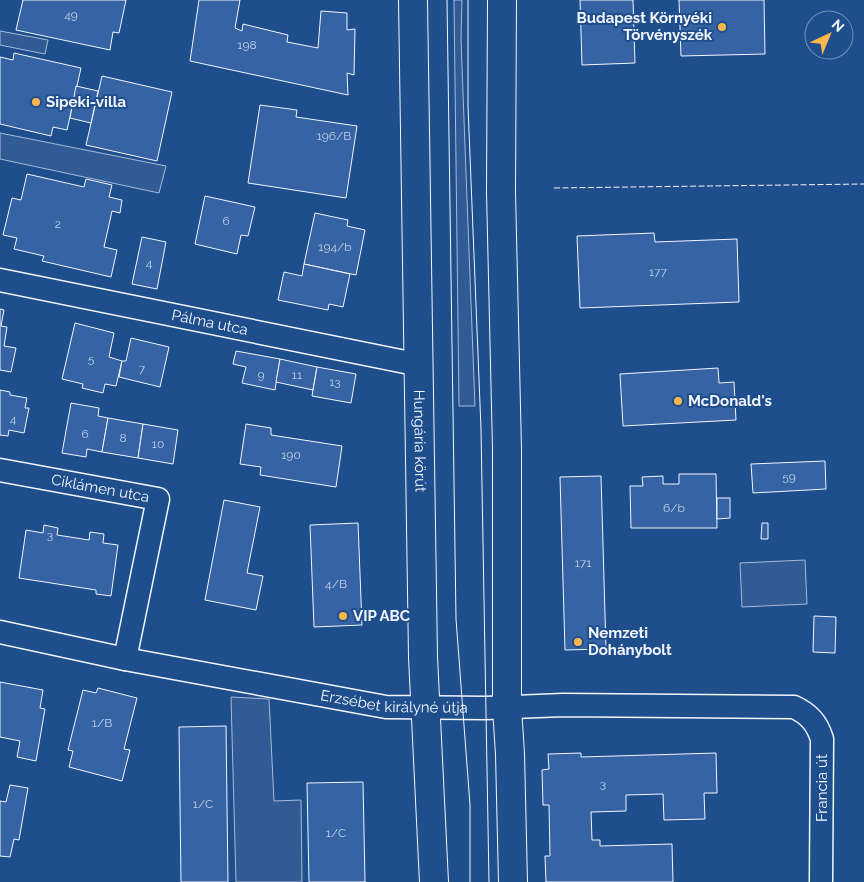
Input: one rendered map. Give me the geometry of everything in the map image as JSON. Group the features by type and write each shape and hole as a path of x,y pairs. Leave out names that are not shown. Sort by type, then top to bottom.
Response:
{"main road":[{"name":"Hungária körút","path":"413,0 425,708 434,882"},
{"path":"502,0 501,192 506,450 507,708 513,882"}],"street":[{"name":"Pálma utca","path":"0,280 420,365"},
{"name":"Ciklámen utca","path":"0,470 158,499 125,659"},
{"name":"Erzsébet királyné útja","path":"0,632 125,659 386,707 507,708 563,705 794,707"},
{"name":"Francia út","path":"794,707 810,716 820,730 822,739 821,882"}],"shaded area":[{"path":"454,0 462,0 461,39 475,406 459,406"},
{"path":"0,31 48,40 45,54 0,45"},
{"path":"0,133 166,166 159,193 0,159"},
{"path":"805,560 807,604 742,607 740,563"},
{"path":"231,697 269,699 274,801 301,800 302,882 236,882"}],"building":[{"path":"23,0 126,0 119,33 113,32 110,50 16,30"},
{"path":"199,0 240,0 235,28 242,31 243,24 288,35 287,42 318,48 321,11 347,13 347,30 355,29 354,75 347,73 348,95 190,61"},
{"name":"Budapest Környéki Törvényszék","path":"580,0 633,0 635,63 582,65"},
{"name":"Budapest Környéki Törvényszék","path":"679,0 764,0 765,54 681,56"},
{"name":"Sipeki-villa","path":"14,53 81,68 67,130 53,127 51,136 0,124 0,57 13,60"},
{"path":"102,76 172,92 157,161 86,145"},
{"path":"76,86 98,91 91,123 70,118"},
{"path":"260,105 297,110 296,117 357,126 346,198 248,183"},
{"path":"27,174 84,187 86,179 112,185 109,197 122,200 120,213 112,211 104,247 117,250 111,277 42,261 44,256 14,249 17,238 3,235 12,198 21,200"},
{"path":"205,196 255,207 248,236 241,235 237,254 195,244"},
{"path":"315,213 348,220 347,226 365,230 356,275 304,264"},
{"path":"654,233 655,242 737,239 739,302 580,308 577,236"},
{"path":"142,237 166,242 157,289 132,284"},
{"path":"304,264 350,274 343,307 329,304 328,310 278,300 284,272 302,276"},
{"path":"0,309 4,310 1,326 7,327 4,346 16,348 11,372 0,370"},
{"path":"75,323 114,333 109,357 122,361 116,386 105,384 103,393 82,388 83,384 62,379"},
{"path":"131,338 169,347 160,387 119,377 122,361 126,361"},
{"path":"236,351 280,359 275,390 242,383 246,367 233,364"},
{"path":"280,359 317,367 313,390 276,382"},
{"path":"317,367 356,374 351,403 312,396"},
{"name":"McDonald's","path":"718,368 719,383 734,382 736,420 623,426 620,374"},
{"path":"0,390 10,392 10,395 27,398 25,408 29,408 24,433 9,430 8,436 0,435"},
{"path":"71,403 99,408 98,416 108,418 102,452 87,449 86,457 62,453"},
{"path":"108,418 143,424 138,458 102,452"},
{"path":"143,424 178,430 173,464 138,458"},
{"path":"246,424 271,428 271,435 342,446 336,487 260,475 261,467 240,464"},
{"path":"825,461 826,489 753,493 751,464"},
{"path":"679,474 716,474 717,528 631,528 630,486 643,486 642,477 663,476 663,484 679,484"},
{"path":"601,476 606,649 565,650 560,477"},
{"path":"717,498 730,498 730,518 717,519"},
{"path":"224,500 260,507 247,573 263,576 256,610 205,600"},
{"path":"358,523 362,625 314,627 310,525"},
{"path":"762,523 768,523 768,539 761,539"},
{"path":"44,525 58,528 57,535 89,540 90,532 104,534 103,543 118,545 111,596 96,594 96,590 19,578 26,530 43,533"},
{"path":"814,616 836,617 835,653 813,652"},
{"path":"0,682 43,690 40,708 45,709 36,761 17,757 20,741 0,737"},
{"path":"98,688 137,698 124,749 130,750 122,781 69,767 73,751 68,750 83,690 96,693"},
{"path":"226,726 228,882 181,882 179,727"},
{"path":"581,753 581,757 716,753 717,793 704,793 705,819 664,820 663,794 626,795 626,811 591,812 592,840 600,840 600,846 672,844 673,882 546,882 545,856 550,856 549,805 543,805 542,770 549,769 548,754"},
{"path":"363,782 365,882 309,882 307,783"},
{"path":"10,785 28,788 19,840 14,839 10,857 0,856 0,801 6,802"}],"tram line":[{"path":"447,0 456,619 470,805 470,882"},
{"path":"468,0 468,106 481,429 489,882"}],"fence":[{"path":"554,188 864,184"}],"place":[{"name":"Budapest Környéki Törvényszék","path":"722,27"},
{"name":"Sipeki-villa","path":"36,102"},
{"name":"McDonald's","path":"678,401"},
{"name":"VIP ABC","path":"343,616"},
{"name":"Nemzeti Dohánybolt","path":"578,642"}]}
